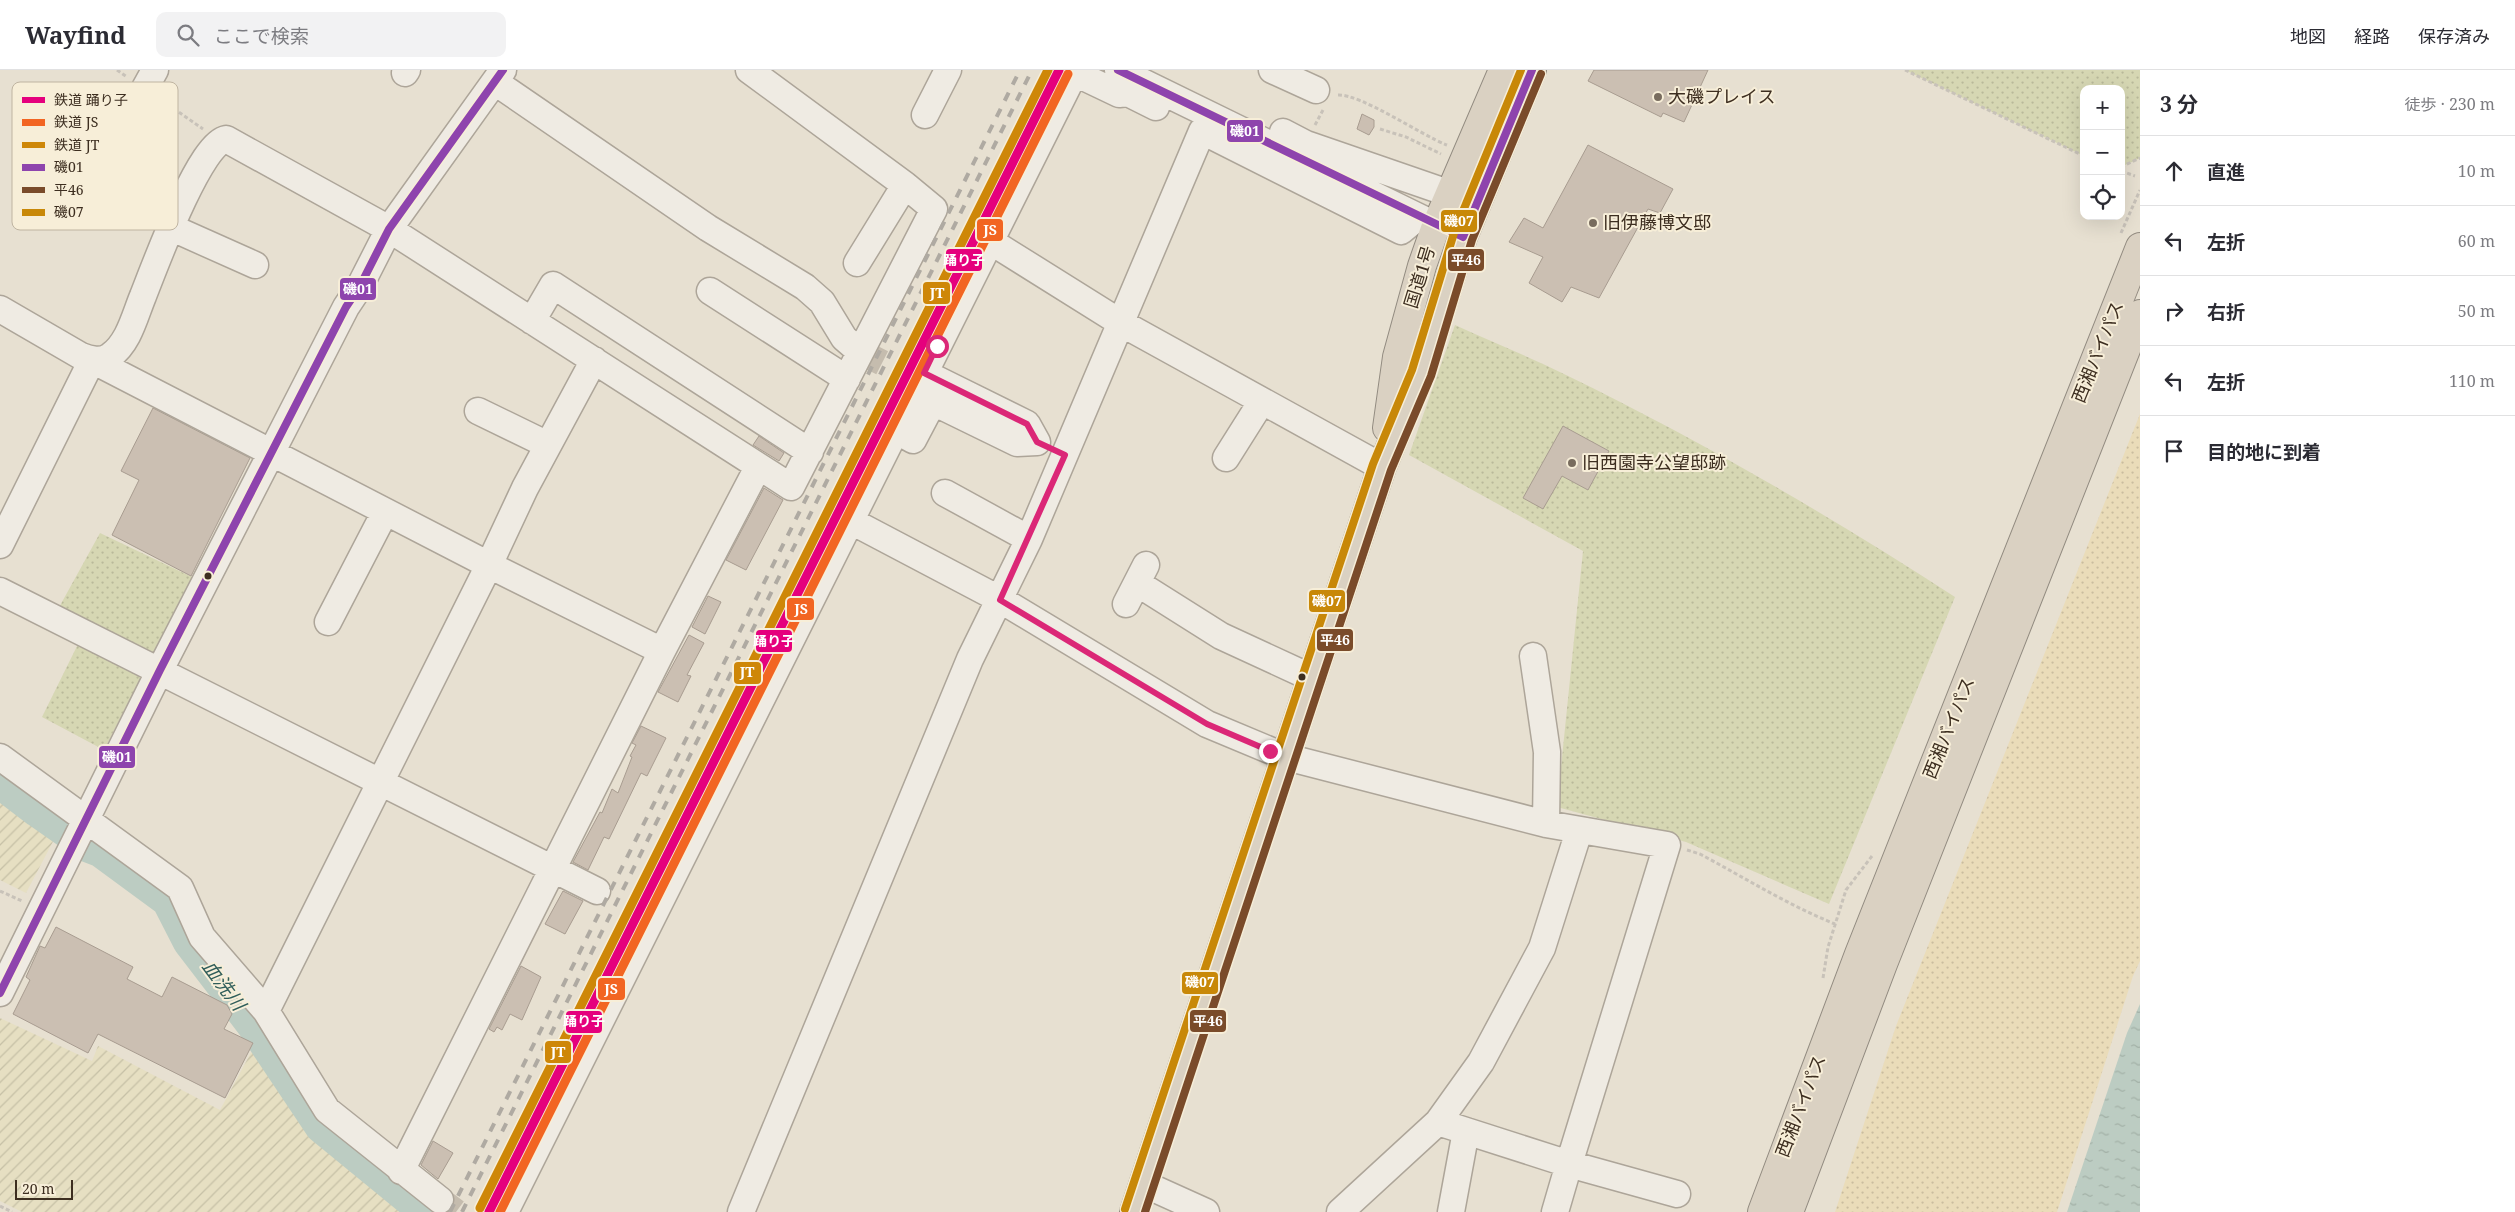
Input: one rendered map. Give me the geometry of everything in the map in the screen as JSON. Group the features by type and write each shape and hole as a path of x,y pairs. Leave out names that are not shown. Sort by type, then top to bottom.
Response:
{"highway":[{"name":"国道1号","path":"1382,467 1397,357 1422,266 1427,222 1452,194 1503,70"},
{"name":"国道1号","path":"1134,1212 1382,467 1420,373 1463,237 1532,70"},
{"name":"西湘バイパス","path":"1762,1212 1859,954 2140,247"},
{"name":"西湘バイパス","path":"1789,1212 1883,964 2140,314"}],"street":[{"path":"178,211 205,156 220,140 232,142 389,229 791,487 934,209 905,185 749,70"},
{"path":"1118,70 1427,222 1463,237"},
{"path":"1157,70 1306,144 1452,194"},
{"path":"1272,70 1324,97"},
{"path":"505,1212 895,430 924,378 1075,71 1119,94 1128,93 1401,231 1427,222"},
{"path":"0,992 160,670 346,307 360,286 389,229 500,76 708,228 805,287 822,302 844,338 859,351"},
{"path":"926,115 947,87"},
{"path":"741,1212 970,659 1030,539 1202,131"},
{"path":"857,263 905,185"},
{"path":"92,360 109,357 125,341 169,230"},
{"path":"177,230 255,265"},
{"path":"990,241 1120,323 1382,467"},
{"path":"532,322 553,285 810,452"},
{"path":"710,291 847,379"},
{"path":"0,309 81,356 489,565 662,651"},
{"path":"0,545 92,360"},
{"path":"266,1011 548,445 594,360"},
{"path":"924,378 1027,442"},
{"path":"1226,458 1262,401"},
{"path":"895,430 913,440 933,402 1027,442 1065,455"},
{"path":"478,411 548,445"},
{"path":"401,1171 662,651 758,467"},
{"path":"945,493 1030,539"},
{"path":"328,622 385,512"},
{"path":"851,521 1000,600 1207,724 1286,757 1546,824 1667,845 1555,1212"},
{"path":"1136,584 1221,636 1312,678"},
{"path":"0,591 597,891"},
{"path":"1533,656 1547,752 1546,824"},
{"path":"0,757 80,831 180,888 202,937 266,1011 327,1110 401,1171 440,1200"},
{"path":"1340,1212 1438,1122 1481,1062 1542,948 1579,831"},
{"path":"1438,1122 1569,1164 1677,1194"},
{"path":"1452,1212 1466,1131"},
{"path":"1144,1184 1206,1212"}],"path":[{"path":"117,70 150,79"},
{"path":"1905,70 2080,154"},
{"path":"1306,144 1324,97 1343,95 1372,107 1430,138 1452,147"},
{"path":"178,103 220,140"},
{"path":"1380,129 1406,137 1446,157"},
{"path":"2125,167 2140,158"},
{"path":"2125,171 2135,176"},
{"path":"1667,845 1700,854 1778,895 1796,908 1835,924"},
{"path":"0,1206 12,1212"}],"shaded area":[{"path":"0,792 58,832 26,893 0,880"},
{"path":"0,1018 92,1061 98,1046 220,1110 255,1045 313,1131 402,1212 22,1212 0,1201"}],"green space":[{"path":"1905,70 2140,70 2140,158 2125,165 2125,85 2080,85 2080,154"},
{"path":"1455,325 1566,375 1715,452 1860,537 1955,597 1829,904 1686,842 1557,807 1583,551 1409,455"},
{"path":"100,533 192,577 150,659 57,611"},
{"path":"82,636 146,668 104,750 42,717"}],"sand":[{"path":"2140,414 2140,961 2133,976 2057,1212 1835,1212 1896,1026"}],"water":[{"path":"2140,1004 2140,1212 2067,1212 2127,1033"}],"building":[{"name":"大磯プレイス","path":"1594,70 1708,70 1684,122 1663,113 1661,117 1588,81"},
{"path":"1362,114 1374,120 1374,127 1369,135 1357,129"},
{"name":"旧伊藤博文邸","path":"1588,145 1673,189 1660,213 1648,209 1599,298 1571,287 1562,302 1529,283 1543,257 1509,242 1524,218 1543,228"},
{"path":"153,408 250,458 191,576 112,535 139,480 121,471"},
{"name":"旧西園寺公望邸跡","path":"1563,426 1609,451 1588,490 1562,476 1543,509 1523,498"},
{"path":"759,436 784,453 779,461 753,445"},
{"path":"764,488 783,500 746,570 726,560"},
{"path":"708,596 721,602 705,634 692,627"},
{"path":"689,635 704,643 687,675 691,676 678,702 658,692"},
{"path":"641,726 666,738 647,776 641,773 609,839 604,837 588,870 573,862 600,812 602,813 612,789 618,793 632,757 630,756 636,745 632,743"},
{"path":"563,891 583,901 565,934 545,924"},
{"path":"56,927 133,967 127,979 162,997 172,977 227,1005 232,1014 224,1029 253,1043 225,1098 98,1034 88,1053 13,1014 30,980 26,977 40,946 45,948"},
{"path":"521,966 541,977 522,1020 510,1014 502,1030 497,1027 494,1032 489,1029"},
{"path":"433,1141 453,1153 438,1179 421,1165"}],"waterway":[{"name":"血洗川","path":"0,781 38,810 88,845 101,850 169,900 190,941 255,1026 322,1126 427,1212"}],"tunnel":[{"path":"859,351 924,384"},
{"path":"440,1200 456,1212"}],"railway":[{"path":"450,1212 1020,70"},
{"path":"462,1212 1032,70"}],"rail line":[{"name":"JT","path":"480,1208 1048,70"},
{"name":"踊り子","path":"489,1212 1059,70"},
{"name":"JS","path":"500,1212 1068,74"}],"transit line":[{"name":"磯01","path":"0,993 160,670 346,307 360,286 389,229 503,70"},
{"name":"磯01","path":"1118,70 1463,237 1532,70"},
{"name":"磯07","path":"1125,1209 1373,464 1412,370 1454,233 1521,70"},
{"name":"平46","path":"1145,1212 1391,470 1431,376 1472,240 1541,74"}],"place":[{"name":"大磯プレイス","path":"1658,97"},
{"name":"旧伊藤博文邸","path":"1593,223"},
{"name":"旧西園寺公望邸跡","path":"1572,463"}],"route":[{"path":"937,346 924,373 1027,424 1037,442 1065,455 1030,539 1000,600 1207,724 1270,751"}]}
